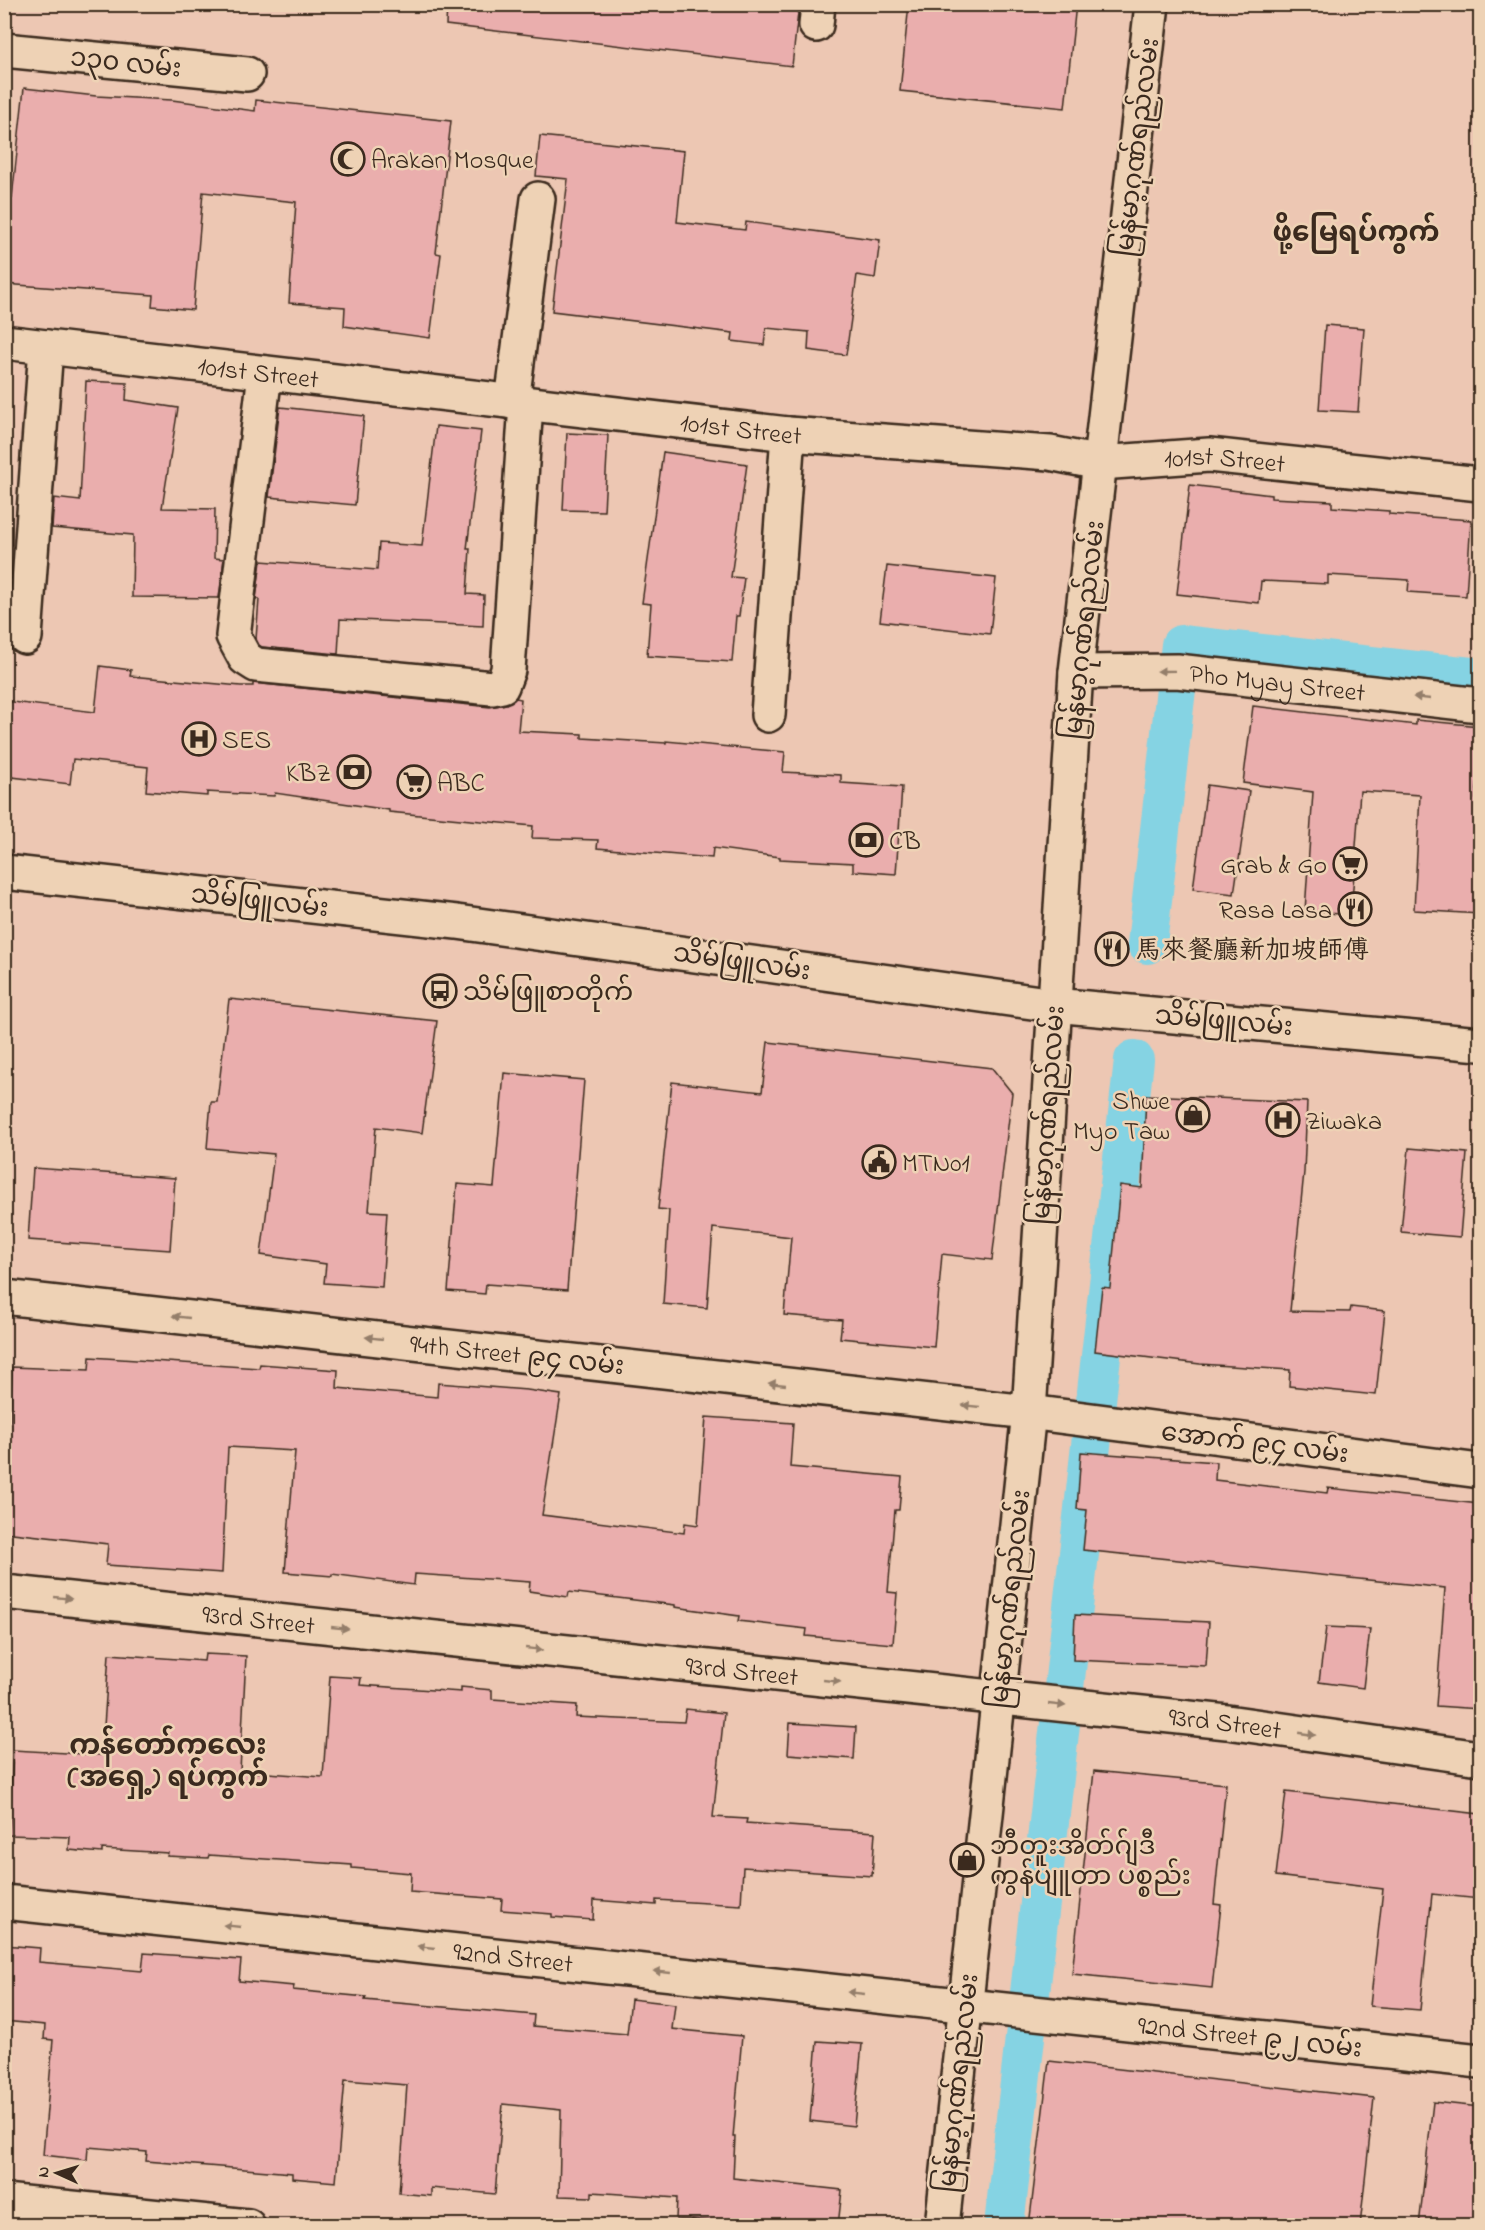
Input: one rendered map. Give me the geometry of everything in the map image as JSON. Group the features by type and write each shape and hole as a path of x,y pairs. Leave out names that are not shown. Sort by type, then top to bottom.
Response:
{"street":[{"name":"မြန်မာ့ဂုဏ်ရည်လမ်း","path":"942,2226 1029,1412 1076,672 1152,4"},
{"name":"၁၃၀ လမ်း","path":"4,50 247,74"},
{"path":"265,373 234,636 245,658 256,665 492,688 502,686 508,670 519,403 538,199"},
{"name":"101st Street","path":"4,342 788,434 1050,453 1100,463 1209,455 1480,484"},
{"path":"25,637 46,347"},
{"path":"768,715 788,434"},
{"name":"Pho Myay Street","path":"1076,672 1178,671 1480,705"},
{"name":"သိမ်ဖြူလမ်း","path":"4,872 458,922 1054,1005 1480,1044"},
{"name":"94th Street ၉၄ လမ်း","path":"4,1297 1029,1412"},
{"name":"အောက် ၉၄ လမ်း","path":"1029,1412 1480,1471"},
{"name":"93rd Street","path":"4,1592 1227,1722 1480,1758"},
{"name":"92nd Street","path":"4,1902 1020,2010"},
{"name":"92nd Street ၉၂ လမ်း","path":"1020,2010 1480,2061"},
{"path":"4,2201 248,2226"}],"building":[{"path":"447,4 799,4 792,66 446,25"},
{"path":"909,4 1076,4 1065,108 900,91"},
{"path":"24,88 96,96 172,100 255,111 256,100 451,121 436,253 441,254 430,338 344,326 345,307 289,303 296,202 203,192 193,310 152,306 153,295 4,284 4,197 12,198"},
{"path":"540,136 684,151 677,222 745,230 746,222 880,240 875,278 857,275 846,355 808,350 809,332 766,328 764,345 732,341 733,333 552,311 568,179 536,176"},
{"path":"1325,325 1364,328 1358,412 1319,410"},
{"path":"86,381 127,383 126,400 178,408 162,508 215,509 214,558 224,559 219,598 132,597 133,535 52,528 54,498 80,501"},
{"path":"280,407 364,416 355,505 269,497"},
{"path":"436,426 481,431 467,549 470,549 467,594 484,595 483,626 340,619 338,654 259,645 256,639 259,599 256,599 261,561 377,570 379,543 422,546"},
{"path":"567,433 608,435 604,511 563,510"},
{"path":"663,452 747,464 731,577 744,578 739,616 736,616 732,662 647,656 651,604 642,603"},
{"path":"1190,485 1271,495 1271,498 1332,501 1332,507 1471,520 1466,596 1408,592 1409,580 1328,575 1328,584 1261,581 1259,603 1177,594"},
{"path":"887,566 996,578 990,634 880,621"},
{"path":"100,666 131,670 130,676 241,686 253,686 253,683 490,707 506,704 516,698 521,699 518,731 582,734 582,738 666,743 666,741 785,752 783,772 841,775 841,783 902,787 896,874 853,871 853,863 780,859 780,857 713,848 712,858 597,848 598,840 532,838 533,826 389,812 389,810 275,793 274,796 207,792 207,796 146,791 148,767 73,759 70,784 4,776 4,701 95,712"},
{"path":"1253,706 1416,725 1416,720 1480,726 1476,799 1480,800 1480,914 1414,910 1420,795 1360,791 1351,915 1305,911 1313,792 1243,783"},
{"path":"1207,785 1249,791 1234,894 1193,889"},
{"path":"229,999 437,1021 422,1133 376,1127 369,1211 387,1212 382,1287 324,1283 326,1264 261,1255 274,1154 207,1148 211,1102 217,1102"},
{"name":"MTN01","path":"768,1042 992,1068 1012,1093 992,1260 942,1254 934,1347 840,1338 842,1320 784,1315 791,1237 713,1228 707,1308 663,1304 669,1210 658,1209 672,1082 762,1092"},
{"path":"504,1073 584,1080 567,1290 486,1284 485,1294 448,1291 457,1184 494,1187"},
{"path":"1146,1095 1307,1102 1304,1172 1290,1311 1350,1312 1351,1307 1385,1311 1376,1395 1289,1386 1290,1370 1200,1364 1095,1351 1102,1287 1110,1288 1120,1185 1142,1188"},
{"path":"1409,1148 1467,1153 1460,1237 1401,1232"},
{"path":"33,1168 175,1178 170,1250 28,1240"},
{"path":"90,1357 259,1368 260,1364 338,1370 337,1388 437,1397 438,1383 561,1395 542,1515 684,1533 685,1523 698,1525 706,1417 793,1423 790,1467 902,1477 899,1510 895,1510 888,1592 897,1593 893,1644 806,1636 807,1629 738,1621 739,1616 675,1607 675,1605 569,1592 568,1597 529,1591 530,1582 415,1574 414,1585 332,1574 332,1576 285,1572 295,1451 228,1447 222,1573 106,1565 108,1544 4,1532 4,1456 9,1457 12,1367 89,1370"},
{"path":"1081,1452 1216,1462 1215,1480 1327,1493 1328,1488 1480,1504 1480,1709 1436,1706 1445,1588 1083,1550 1087,1510 1077,1509"},
{"path":"1075,1615 1209,1622 1206,1666 1073,1660"},
{"path":"1326,1627 1370,1629 1363,1688 1319,1682"},
{"path":"109,1654 204,1661 205,1654 246,1656 240,1771 323,1777 330,1676 361,1678 360,1685 461,1692 461,1687 492,1690 492,1699 577,1705 576,1717 684,1722 686,1709 724,1713 713,1817 747,1819 746,1823 875,1832 872,1876 743,1867 741,1905 656,1900 656,1905 594,1900 593,1920 501,1910 502,1899 410,1892 411,1873 352,1868 352,1865 209,1855 208,1858 102,1849 102,1853 69,1850 70,1837 9,1835 13,1750 102,1755"},
{"path":"790,1723 856,1727 854,1759 788,1754"},
{"path":"1094,1771 1226,1784 1214,1904 1221,1905 1212,1988 1072,1974"},
{"path":"1286,1792 1480,1814 1480,1899 1432,1894 1420,2010 1370,2006 1383,1889 1276,1876"},
{"path":"4,1945 40,1948 39,1962 142,1971 144,1953 241,1960 239,1981 294,1986 293,1990 366,1997 365,2000 534,2015 533,2026 627,2034 631,1999 675,2004 672,2029 742,2036 733,2137 735,2137 733,2178 842,2190 838,2226 762,2226 762,2223 676,2219 677,2198 592,2192 592,2197 559,2196 561,2110 503,2104 495,2194 431,2188 431,2196 399,2193 407,2085 345,2080 336,2182 292,2178 292,2173 146,2161 147,2152 88,2147 87,2160 43,2155 53,2040 44,2039 45,2025 4,2021"},
{"path":"817,2041 862,2044 854,2126 810,2121"},
{"path":"1049,2061 1374,2098 1360,2226 1029,2226"},
{"path":"1433,2102 1480,2107 1480,2226 1419,2226"}],"waterway":[{"path":"1147,944 1181,645 1480,678"},
{"path":"1004,2226 1134,1060"}],"place":[{"name":"Arakan Mosque","path":"348,159"},
{"name":"SES","path":"199,739"},
{"name":"KBZ","path":"354,772"},
{"name":"ABC","path":"414,782"},
{"name":"CB","path":"866,840"},
{"name":"Grab & Go","path":"1350,864"},
{"name":"Rasa Lasa","path":"1355,909"},
{"name":"馬來餐廳新加坡師傅","path":"1112,949"},
{"name":"သိမ်ဖြူစာတိုက်","path":"440,991"},
{"name":"Shwe Myo Taw","path":"1193,1115"},
{"name":"Ziwaka","path":"1283,1120"},
{"name":"MTN01","path":"879,1162"},
{"name":"ဘီတူးအိတ်ဂ်ျဒီ ကွန်ပျူတာ ပစ္စည်း","path":"967,1860"}],"district":[{"name":"ဖို့မြေရပ်ကွက်","path":"1356,231"},
{"name":"ကန်တော်ကလေး (အရှေ့) ရပ်ကွက်","path":"168,1760"}]}
